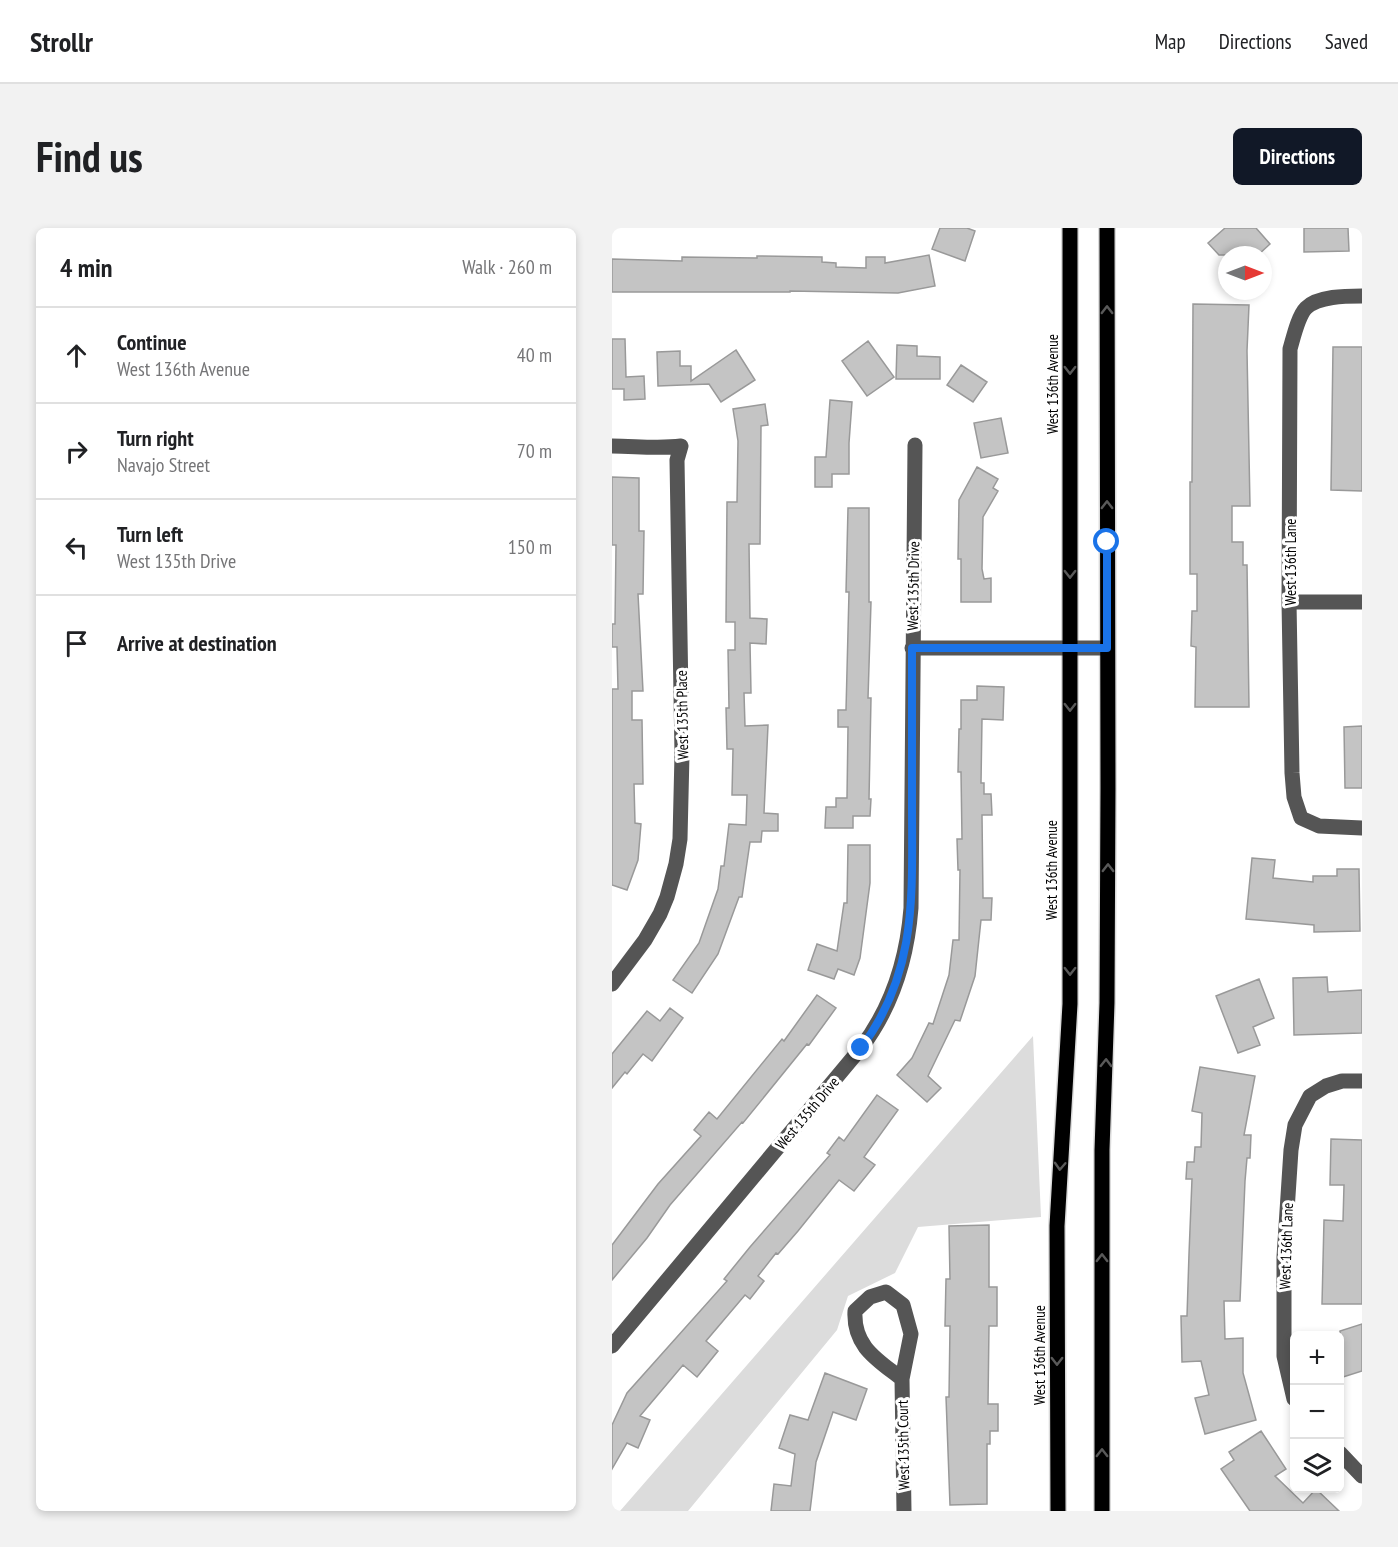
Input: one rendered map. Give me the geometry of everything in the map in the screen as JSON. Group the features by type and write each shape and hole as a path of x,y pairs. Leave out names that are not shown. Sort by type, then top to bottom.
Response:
{"main road":[{"name":"West 136th Avenue","path":"1058,1511 1058,1218 1070,1004 1070,228"},
{"path":"1102,1511 1102,1150 1107,1003 1107,228"}],"street":[{"name":"West 136th Lane","path":"1362,296 1325,299 1305,308 1290,349 1289,602 1294,797 1301,818 1319,826 1362,828"},
{"name":"West 135th Drive","path":"612,1346 861,1048 884,1013 898,978 904,957 911,908 915,445"},
{"name":"West 135th Place","path":"612,446 665,448 681,446 677,460 682,754 680,839 667,897 645,940 612,984"},
{"path":"1289,602 1362,602"},
{"path":"912,648 1107,648"},
{"name":"West 136th Lane","path":"1291,1385 1284,1356 1284,1257 1295,1125 1310,1096 1326,1086 1342,1081 1362,1081"},
{"name":"West 135th Court","path":"902,1379 868,1353 854,1323 855,1311 870,1297 886,1292 903,1305 911,1334 902,1379 904,1511"},
{"path":"1344,1457 1362,1476"}],"shaded area":[{"path":"1033,1036 1041,1217 918,1227 895,1273 848,1296 837,1330 688,1511 620,1511"}],"building":[{"path":"940,228 967,228 975,231 965,261 932,249"},
{"path":"1225,228 1256,228 1270,244 1268,246 1218,246 1218,254 1208,243"},
{"path":"1304,228 1348,228 1349,251 1304,252"},
{"path":"929,255 935,286 898,293 612,292 612,259 682,261 682,257 822,257 822,262 836,263 836,267 866,268 866,257 885,257 885,263"},
{"path":"1193,304 1249,305 1247,351 1250,506 1232,506 1232,542 1243,542 1243,565 1247,565 1249,707 1195,707 1196,647 1191,646 1192,611 1197,611 1197,574 1190,574"},
{"path":"612,339 625,339 626,377 644,376 645,399 624,400 624,389 612,389"},
{"path":"868,341 894,377 867,396 842,361"},
{"path":"897,345 917,346 917,356 940,357 940,379 896,379"},
{"path":"1333,347 1362,347 1362,491 1331,490"},
{"path":"736,350 755,380 721,402 709,384 658,386 657,352 680,351 680,366 691,366 691,381"},
{"path":"961,365 987,382 973,402 947,385"},
{"path":"830,400 852,402 849,474 832,474 832,487 815,487 815,457 826,457"},
{"path":"765,404 768,425 761,426 760,544 749,544 750,618 767,619 766,644 750,643 751,693 744,693 745,726 768,725 764,813 778,814 778,831 762,831 761,842 750,842 742,897 739,897 718,954 692,993 673,980 699,943 718,889 721,866 724,866 729,824 746,825 747,795 732,795 733,749 727,749 728,650 735,650 735,622 726,622 727,502 737,502 738,441 733,409"},
{"path":"1001,418 1008,453 981,458 974,423"},
{"path":"977,467 998,479 993,488 998,491 983,517 982,569 984,579 991,578 991,602 961,602 961,559 958,559 959,500"},
{"path":"612,477 639,478 639,531 644,531 643,594 638,594 643,691 632,691 632,720 642,720 643,784 634,784 635,823 641,824 638,860 627,890 612,885 612,689 618,689 617,647 612,647 612,624 615,624 616,545 612,545"},
{"path":"848,508 869,508 870,816 853,816 853,828 825,828 826,807 836,807 836,798 847,798 848,727 838,727 838,710 846,710 849,592 846,592"},
{"path":"977,686 1004,687 1003,720 982,719 981,783 984,783 984,794 991,794 992,815 982,815 983,898 992,898 991,920 981,920 975,976 960,1021 955,1020 928,1076 941,1088 927,1102 897,1075 912,1058 929,1023 933,1024 949,975 953,940 959,940 960,870 958,870 957,839 962,839 961,772 958,772 961,700 977,700"},
{"path":"1362,726 1362,788 1345,788 1344,727"},
{"path":"848,845 870,845 870,883 860,958 854,975 838,969 834,979 808,970 817,944 837,951 844,903 847,903"},
{"path":"1252,858 1275,860 1273,878 1313,882 1313,876 1337,876 1337,869 1359,869 1360,931 1314,932 1314,925 1246,919"},
{"path":"1327,977 1328,992 1362,990 1362,1033 1294,1035 1293,978"},
{"path":"1259,979 1274,1018 1253,1027 1260,1045 1238,1053 1216,996"},
{"path":"817,995 836,1008 809,1045 807,1044 743,1123 670,1205 647,1238 612,1280 612,1245 658,1184 701,1136 694,1130 709,1112 717,1119 782,1039 784,1041"},
{"path":"670,1008 683,1018 652,1061 643,1054 612,1088 612,1054 647,1011 660,1021"},
{"path":"1200,1067 1255,1076 1244,1135 1251,1135 1250,1158 1247,1158 1245,1181 1240,1301 1224,1301 1225,1339 1243,1338 1243,1373 1256,1420 1205,1434 1195,1398 1209,1395 1201,1361 1182,1362 1181,1316 1187,1316 1192,1179 1186,1179 1187,1162 1194,1162 1195,1147 1201,1147 1202,1113 1192,1111"},
{"path":"877,1095 898,1110 864,1157 875,1165 854,1191 839,1180 758,1276 764,1281 750,1299 745,1295 706,1341 718,1351 697,1377 683,1365 640,1416 650,1420 638,1448 627,1443 612,1469 612,1425 627,1393 727,1281 724,1279 830,1155 827,1153 839,1137 844,1141"},
{"path":"1331,1139 1362,1140 1362,1304 1322,1304 1324,1220 1343,1221 1344,1185 1330,1185"},
{"path":"989,1225 989,1287 997,1287 997,1326 989,1326 988,1404 998,1404 998,1431 990,1431 990,1444 987,1444 987,1504 950,1505 946,1397 949,1397 950,1326 945,1326 946,1279 950,1279 949,1226"},
{"path":"1362,1324 1362,1371 1344,1377 1344,1331 1340,1331"},
{"path":"825,1373 867,1389 856,1420 833,1412 816,1462 810,1511 771,1511 774,1484 791,1486 795,1454 779,1448 790,1415 808,1420"},
{"path":"1261,1431 1286,1469 1275,1476 1290,1493 1303,1503 1312,1493 1320,1493 1339,1511 1250,1511 1221,1469 1234,1460 1229,1452"}],"route":[{"path":"861,1048 884,1013 898,978 909,936 912,858 912,648 1107,648 1107,542"}]}
